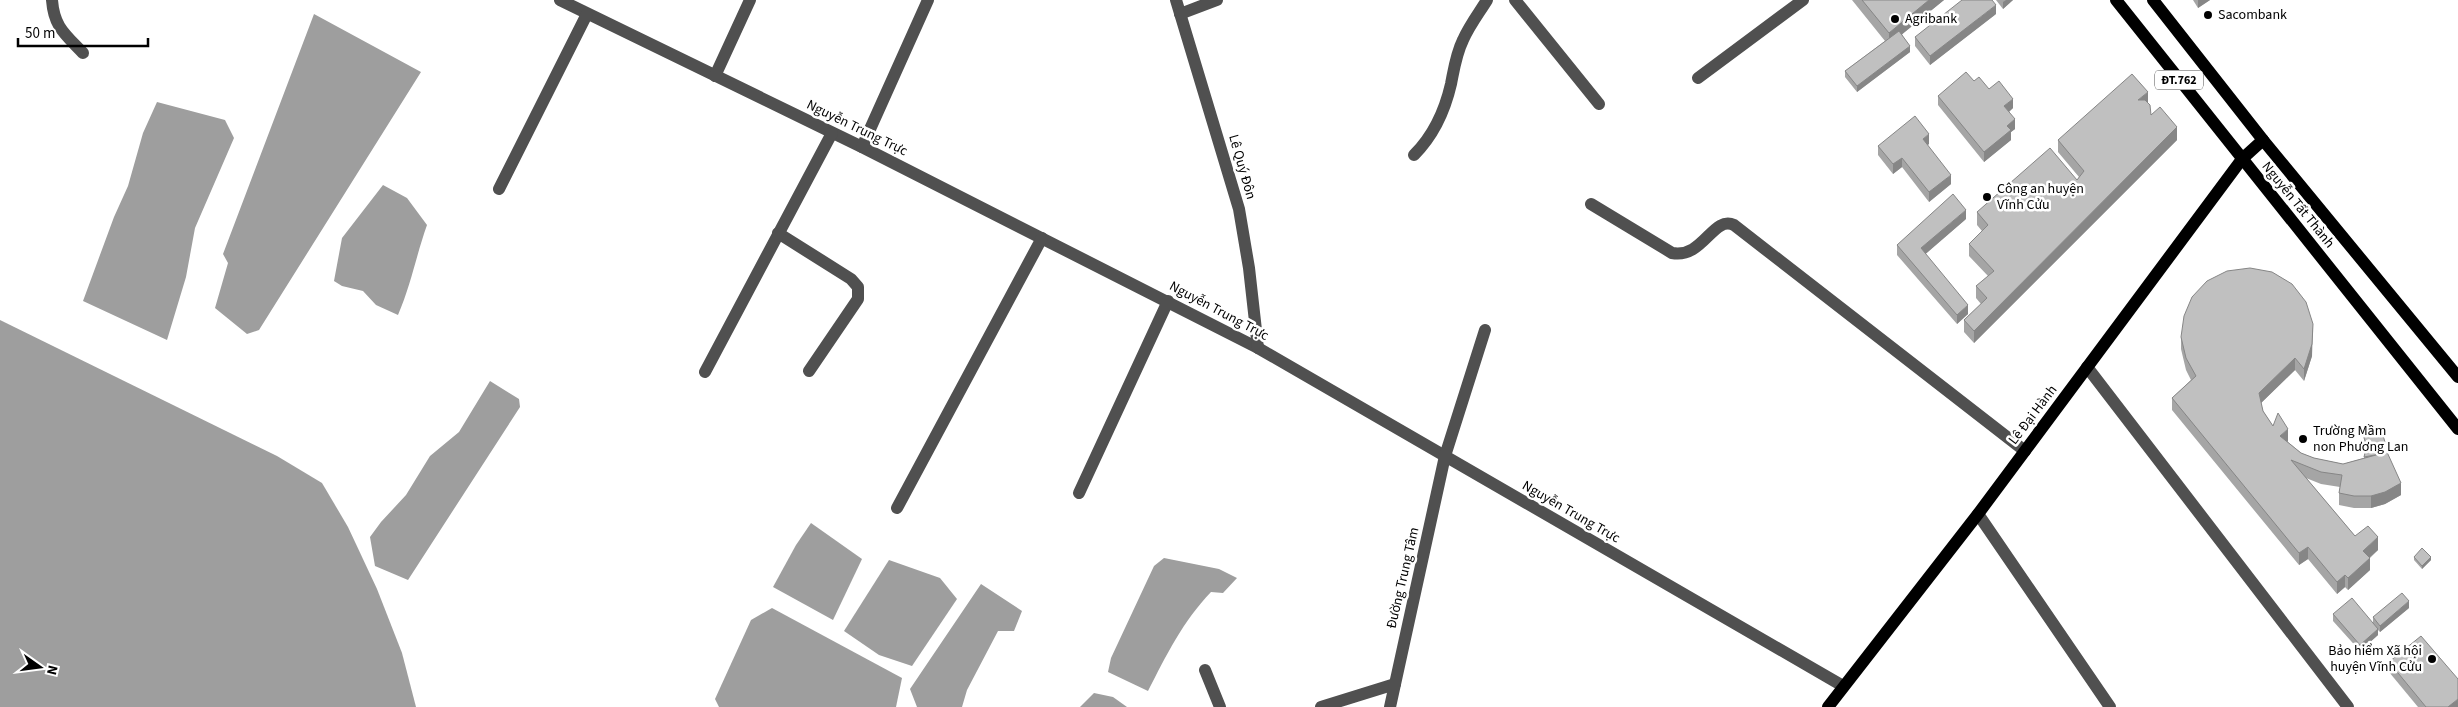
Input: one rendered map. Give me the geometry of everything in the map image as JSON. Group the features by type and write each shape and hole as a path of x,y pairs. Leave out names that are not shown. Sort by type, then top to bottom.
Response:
{"main road":[{"name":"Nguyễn Tất Thành","path":"2116,0 2458,429"},
{"name":"Nguyễn Tất Thành","path":"2153,0 2263,140 2458,377"},
{"name":"Lê Đại Hành","path":"1828,707 1978,514 2242,159 2263,140"}],"street":[{"path":"52,0 53,13 58,27 83,53"},
{"name":"Nguyễn Trung Trực","path":"560,0 862,147 1258,348 1843,686"},
{"path":"715,76 750,0"},
{"path":"862,147 928,0"},
{"name":"Lê Quý Đôn","path":"1176,0 1238,209 1249,268 1258,348"},
{"path":"1180,14 1217,0"},
{"path":"1414,155 1432,131 1446,101 1463,39 1487,0"},
{"path":"1515,0 1599,104"},
{"path":"1698,78 1803,0"},
{"path":"499,189 587,14"},
{"path":"704,372 832,133"},
{"path":"1591,204 1672,253 1682,255 1692,252 1721,224 1729,223 1734,225 2025,451"},
{"path":"778,233 852,279 858,288 858,299 809,371"},
{"path":"897,508 1042,238"},
{"path":"1079,493 1168,301"},
{"name":"Đường Trung Tâm","path":"1390,707 1445,456 1485,330"},
{"path":"2087,367 2348,707"},
{"path":"1978,514 2110,707"},
{"path":"1205,670 1220,707"},
{"path":"1321,707 1395,684"}],"shaded area":[{"path":"314,14 421,72 259,330 247,334 215,308 228,263 223,254"},
{"path":"157,102 225,120 234,138 195,228 186,277 167,340 83,301 114,217 128,186 143,133"},
{"path":"383,185 407,198 427,225 398,315 376,305 363,291 342,286 334,281 342,238"},
{"path":"0,320 277,456 322,483 348,527 377,589 402,653 416,707 0,707"},
{"path":"490,381 519,399 520,407 408,580 375,566 370,537 406,495 430,456 459,432"},
{"path":"811,523 862,559 833,620 773,587 796,545"},
{"path":"1164,558 1219,569 1237,578 1223,593 1211,592 1201,603 1176,639 1148,691 1108,672 1111,658 1154,566"},
{"path":"889,560 940,578 957,599 912,666 879,655 844,631"},
{"path":"981,584 1022,611 1014,631 998,631 967,690 962,707 917,707 910,689"},
{"path":"772,608 902,678 896,707 719,707 715,699 751,620"},
{"path":"1094,693 1113,697 1127,707 1080,707"}],"building":[{"path":"1862,0 1929,0 1889,33"},
{"path":"1962,0 1992,0 1996,5 1930,56 1915,37"},
{"path":"1899,31 1910,46 1857,86 1845,71"},
{"path":"1966,72 1974,81 1979,77 1989,89 1999,81 2013,99 2004,106 2015,119 2007,126 2011,130 1984,152 1938,96"},
{"path":"2132,74 2148,92 2138,100 2145,100 2150,105 2151,115 2160,107 2177,127 1974,331 1964,320 1987,298 1976,286 1994,271 1969,244 1988,225 1977,212 2050,148 2077,180 2084,171 2058,140"},
{"path":"1915,116 1929,134 1923,139 1951,175 1929,192 1902,158 1893,164 1878,146"},
{"path":"1953,194 1966,210 1921,248 1968,305 1957,315 1897,245"},
{"path":"2250,268 2272,272 2292,284 2306,302 2313,324 2312,344 2304,369 2295,358 2259,393 2263,411 2273,426 2278,413 2288,429 2280,436 2301,453 2314,458 2343,464 2387,452 2401,483 2385,492 2371,496 2354,496 2339,493 2342,475 2321,472 2291,460 2355,536 2368,526 2378,537 2363,551 2370,558 2348,578 2345,575 2337,582 2308,547 2299,553 2172,398 2196,376 2186,358 2181,337 2184,316 2192,297 2207,281 2227,271"},
{"path":"2375,426 2381,429 2385,442 2382,450 2375,455 2364,457 2367,445 2364,438 2366,431"},
{"path":"2422,548 2431,557 2422,566 2414,557"},
{"path":"2402,593 2409,601 2380,626 2373,617"},
{"path":"2352,598 2378,629 2360,645 2333,614"},
{"path":"2421,636 2458,679 2458,699 2448,707 2426,707 2389,662"}],"place":[{"name":"Sacombank","path":"2208,15"},
{"name":"Agribank","path":"1895,19"},
{"name":"Công an huyện Vĩnh Cửu","path":"1987,197"},
{"name":"Trường Mầm non Phương Lan","path":"2303,439"},
{"name":"Bảo hiểm Xã hội huyện Vĩnh Cửu","path":"2432,659"}]}
